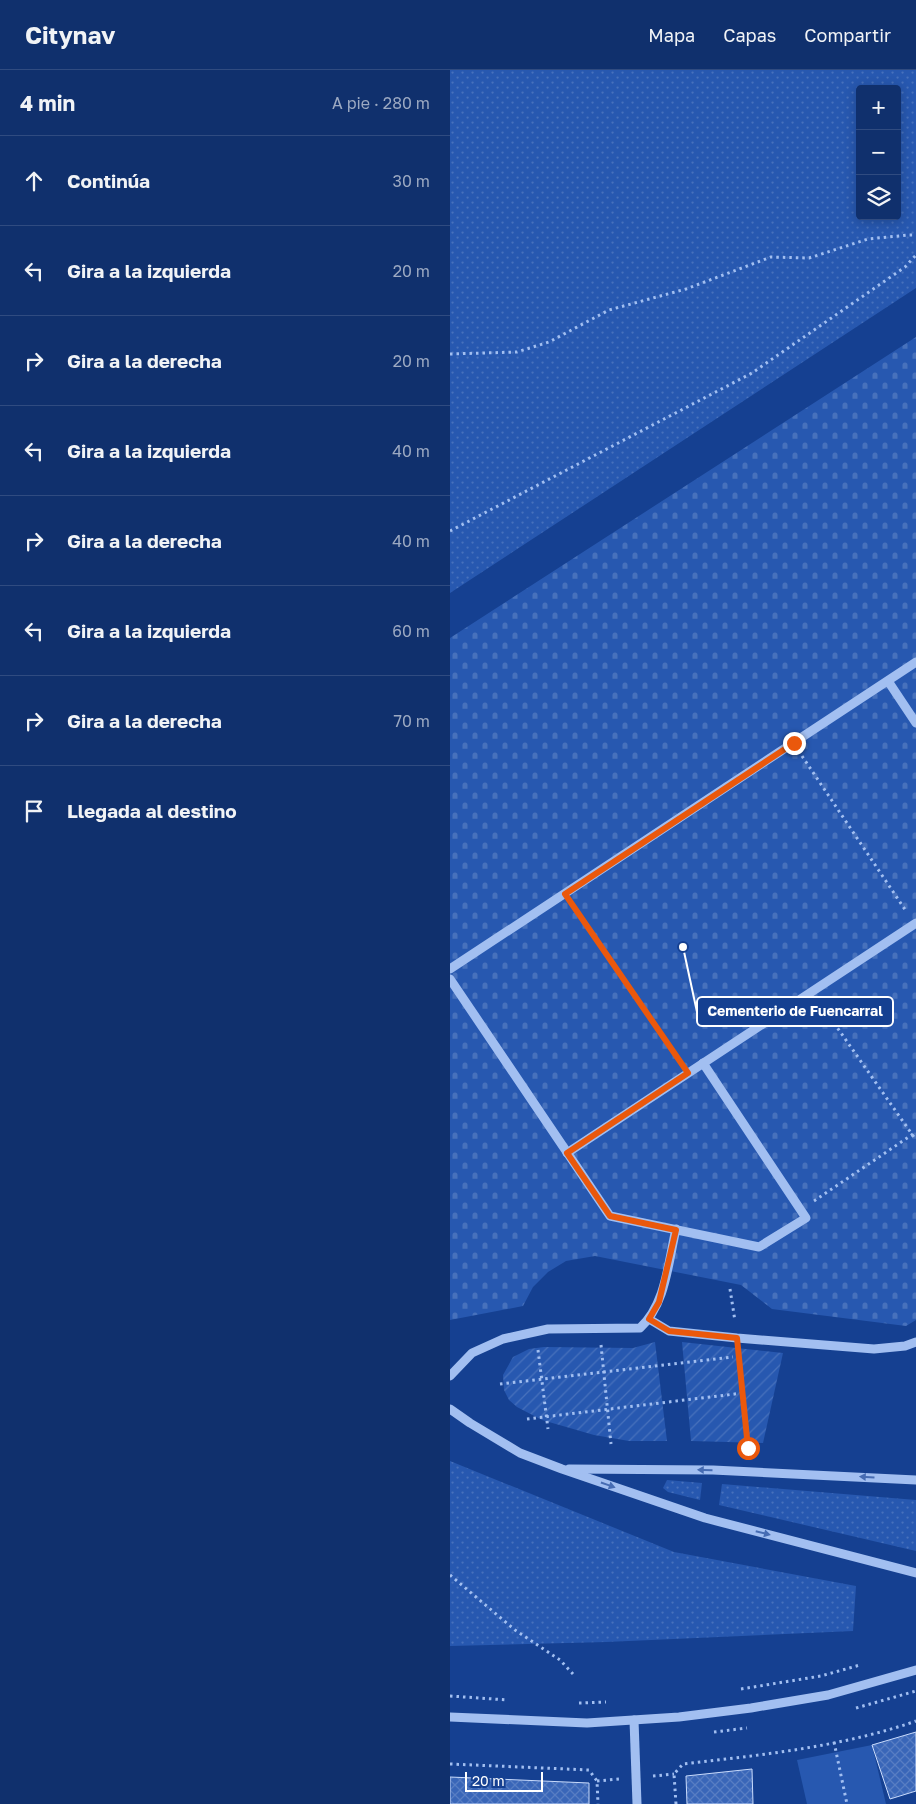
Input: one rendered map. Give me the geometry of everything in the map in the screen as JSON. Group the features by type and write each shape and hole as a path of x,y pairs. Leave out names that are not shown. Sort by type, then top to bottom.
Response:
{"street":[{"path":"450,970 916,662"},
{"path":"888,681 916,723"},
{"path":"567,1153 915,923"},
{"path":"450,979 610,1216 759,1247 806,1218 703,1063"},
{"path":"450,1376 472,1353 502,1339 548,1329 640,1328 649,1319 659,1302 676,1230"},
{"path":"649,1319 669,1331 737,1338 874,1349 905,1346 916,1342"},
{"path":"450,1409 470,1424 520,1453 562,1469 705,1518 916,1572"},
{"path":"562,1469 713,1470 916,1480"},
{"path":"450,1716 587,1723 634,1720 751,1708 828,1695 916,1670"},
{"path":"634,1720 637,1804"}],"path":[{"path":"450,354 517,352 549,342 609,310 686,289 771,257 809,258 868,239 916,235"},
{"path":"450,531 752,373 905,267 916,255"},
{"path":"794,743 915,923"},
{"path":"565,894 688,1073"},
{"path":"834,1024 914,1133 916,1140"},
{"path":"801,1210 914,1133"},
{"path":"730,1289 748,1448"},
{"path":"600,1343 611,1444"},
{"path":"537,1344 548,1430"},
{"path":"500,1384 739,1356"},
{"path":"527,1419 743,1393"},
{"path":"450,1575 515,1630 560,1660 573,1674"},
{"path":"733,1691 821,1676 868,1663"},
{"path":"450,1696 508,1700"},
{"path":"573,1703 613,1702"},
{"path":"676,1804 674,1774 683,1764 774,1753 834,1742 886,1732 916,1721"},
{"path":"834,1742 847,1804"},
{"path":"450,1764 589,1770 597,1780 598,1804"}],"green space":[{"path":"450,70 916,70 916,288 450,593"},
{"path":"916,337 916,1320 906,1326 772,1309 741,1285 595,1256 566,1261 548,1272 533,1287 523,1306 450,1320 450,638"},
{"path":"655,1342 667,1441 629,1441 594,1435 542,1420 517,1407 509,1400 504,1390 503,1375 513,1357 529,1349 544,1347 633,1348"},
{"path":"682,1342 783,1353 763,1443 691,1441"},
{"path":"450,1461 674,1552 856,1586 853,1631 606,1642 450,1646"},
{"path":"667,1480 702,1483 700,1500 668,1492 663,1488"},
{"path":"722,1484 916,1500 916,1551 719,1505"},
{"path":"872,1745 886,1804 807,1804 797,1760"}],"building":[{"path":"916,1732 916,1791 890,1799 872,1745"},
{"path":"752,1769 753,1804 687,1804 686,1776"},
{"path":"450,1777 589,1783 589,1804 450,1804"}],"place":[{"name":"Cementerio de Fuencarral","path":"683,947"}],"route":[{"path":"748,1448 737,1338 669,1331 649,1319 659,1302 676,1230 610,1216 567,1153 688,1073 565,894 794,743"}]}
